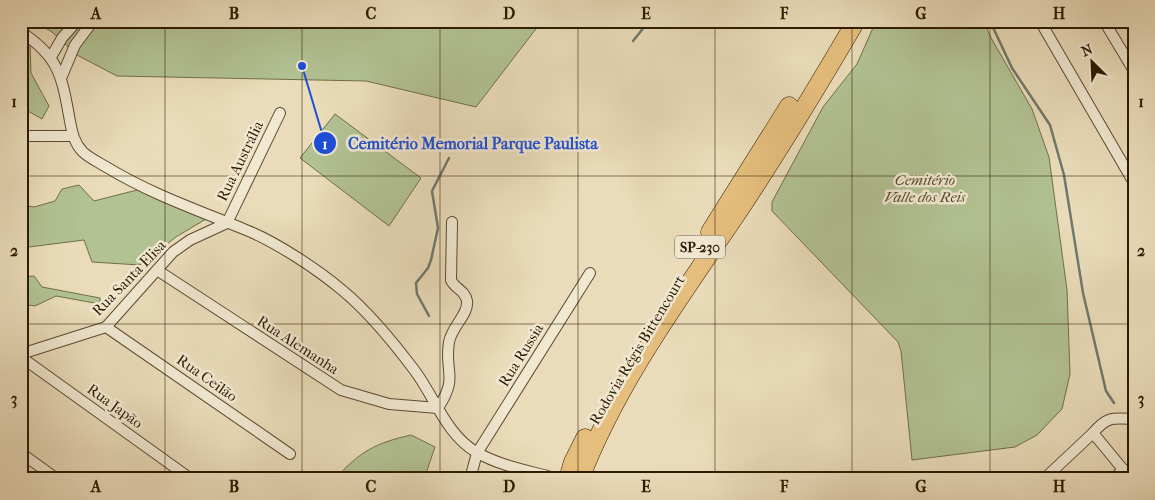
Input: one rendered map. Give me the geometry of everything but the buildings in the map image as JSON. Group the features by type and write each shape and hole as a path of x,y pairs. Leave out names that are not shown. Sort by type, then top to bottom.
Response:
{"highway":[{"name":"Rodovia Régis Bittencourt","path":"568,479 573,462 604,400 852,23"},
{"name":"Rodovia Régis Bittencourt","path":"580,479 594,443 625,385 678,300 750,192 852,23"}],"street":[{"path":"50,57 62,38 77,21"},
{"path":"62,76 76,45 94,21"},
{"path":"1040,21 1057,44 1134,183"},
{"path":"1101,22 1134,71"},
{"path":"21,32 35,41 50,57 62,76 73,136 83,152 131,182 247,230 302,261 342,290 369,315 416,372 455,434 477,452 497,461 555,478 559,471 573,462"},
{"name":"Rua Austrália","path":"227,223 280,113"},
{"path":"21,136 73,136"},
{"path":"438,408 447,394 450,384 449,350 451,334 454,326 467,308 464,292 453,285 451,280 452,222"},
{"name":"Rua Santa Elisa","path":"21,355 106,327 173,252 190,240 227,223"},
{"name":"Rua Alemanha","path":"157,270 341,390 389,404 438,408"},
{"name":"Rua Russia","path":"470,479 477,452 590,273"},
{"name":"Rua Ceilão","path":"106,327 290,454"},
{"name":"Rua Japão","path":"21,355 191,479"},
{"path":"1044,479 1093,434 1101,423 1110,418 1134,419"},
{"path":"1093,434 1131,479"},
{"path":"21,453 57,479"},
{"path":"1114,479 1123,469"}],"green space":[{"path":"34,21 542,21 476,107 366,81 117,76 77,55 52,32"},
{"name":"Cemitério Valle dos Reis","path":"876,21 984,21 990,36 1032,109 1049,157 1067,290 1070,374 1062,409 1037,435 1015,447 912,460 901,351 898,342 772,211 772,202 823,107 857,64"},
{"path":"21,39 30,43 31,73 49,106 42,119 21,107"},
{"path":"335,114 421,178 389,226 300,158"},
{"path":"79,185 94,201 137,190 206,219 176,237 140,265 92,262 84,240 21,248 21,205 34,207 55,201 62,189"},
{"path":"34,276 42,287 100,298 100,304 56,296 35,306 21,304 21,277"},
{"path":"411,435 435,447 424,479 335,479 352,461 369,450 388,441"}],"waterway":[{"path":"633,41 649,21"},
{"path":"990,21 1012,68 1050,125 1064,175 1083,293 1106,391 1114,403"},
{"path":"429,316 417,294 416,283 428,268 431,260 438,228 432,191 449,158"},
{"path":"1130,437 1134,442"}],"place":[{"name":"Cemitério Memorial Parque Paulista","path":"302,66"}]}
